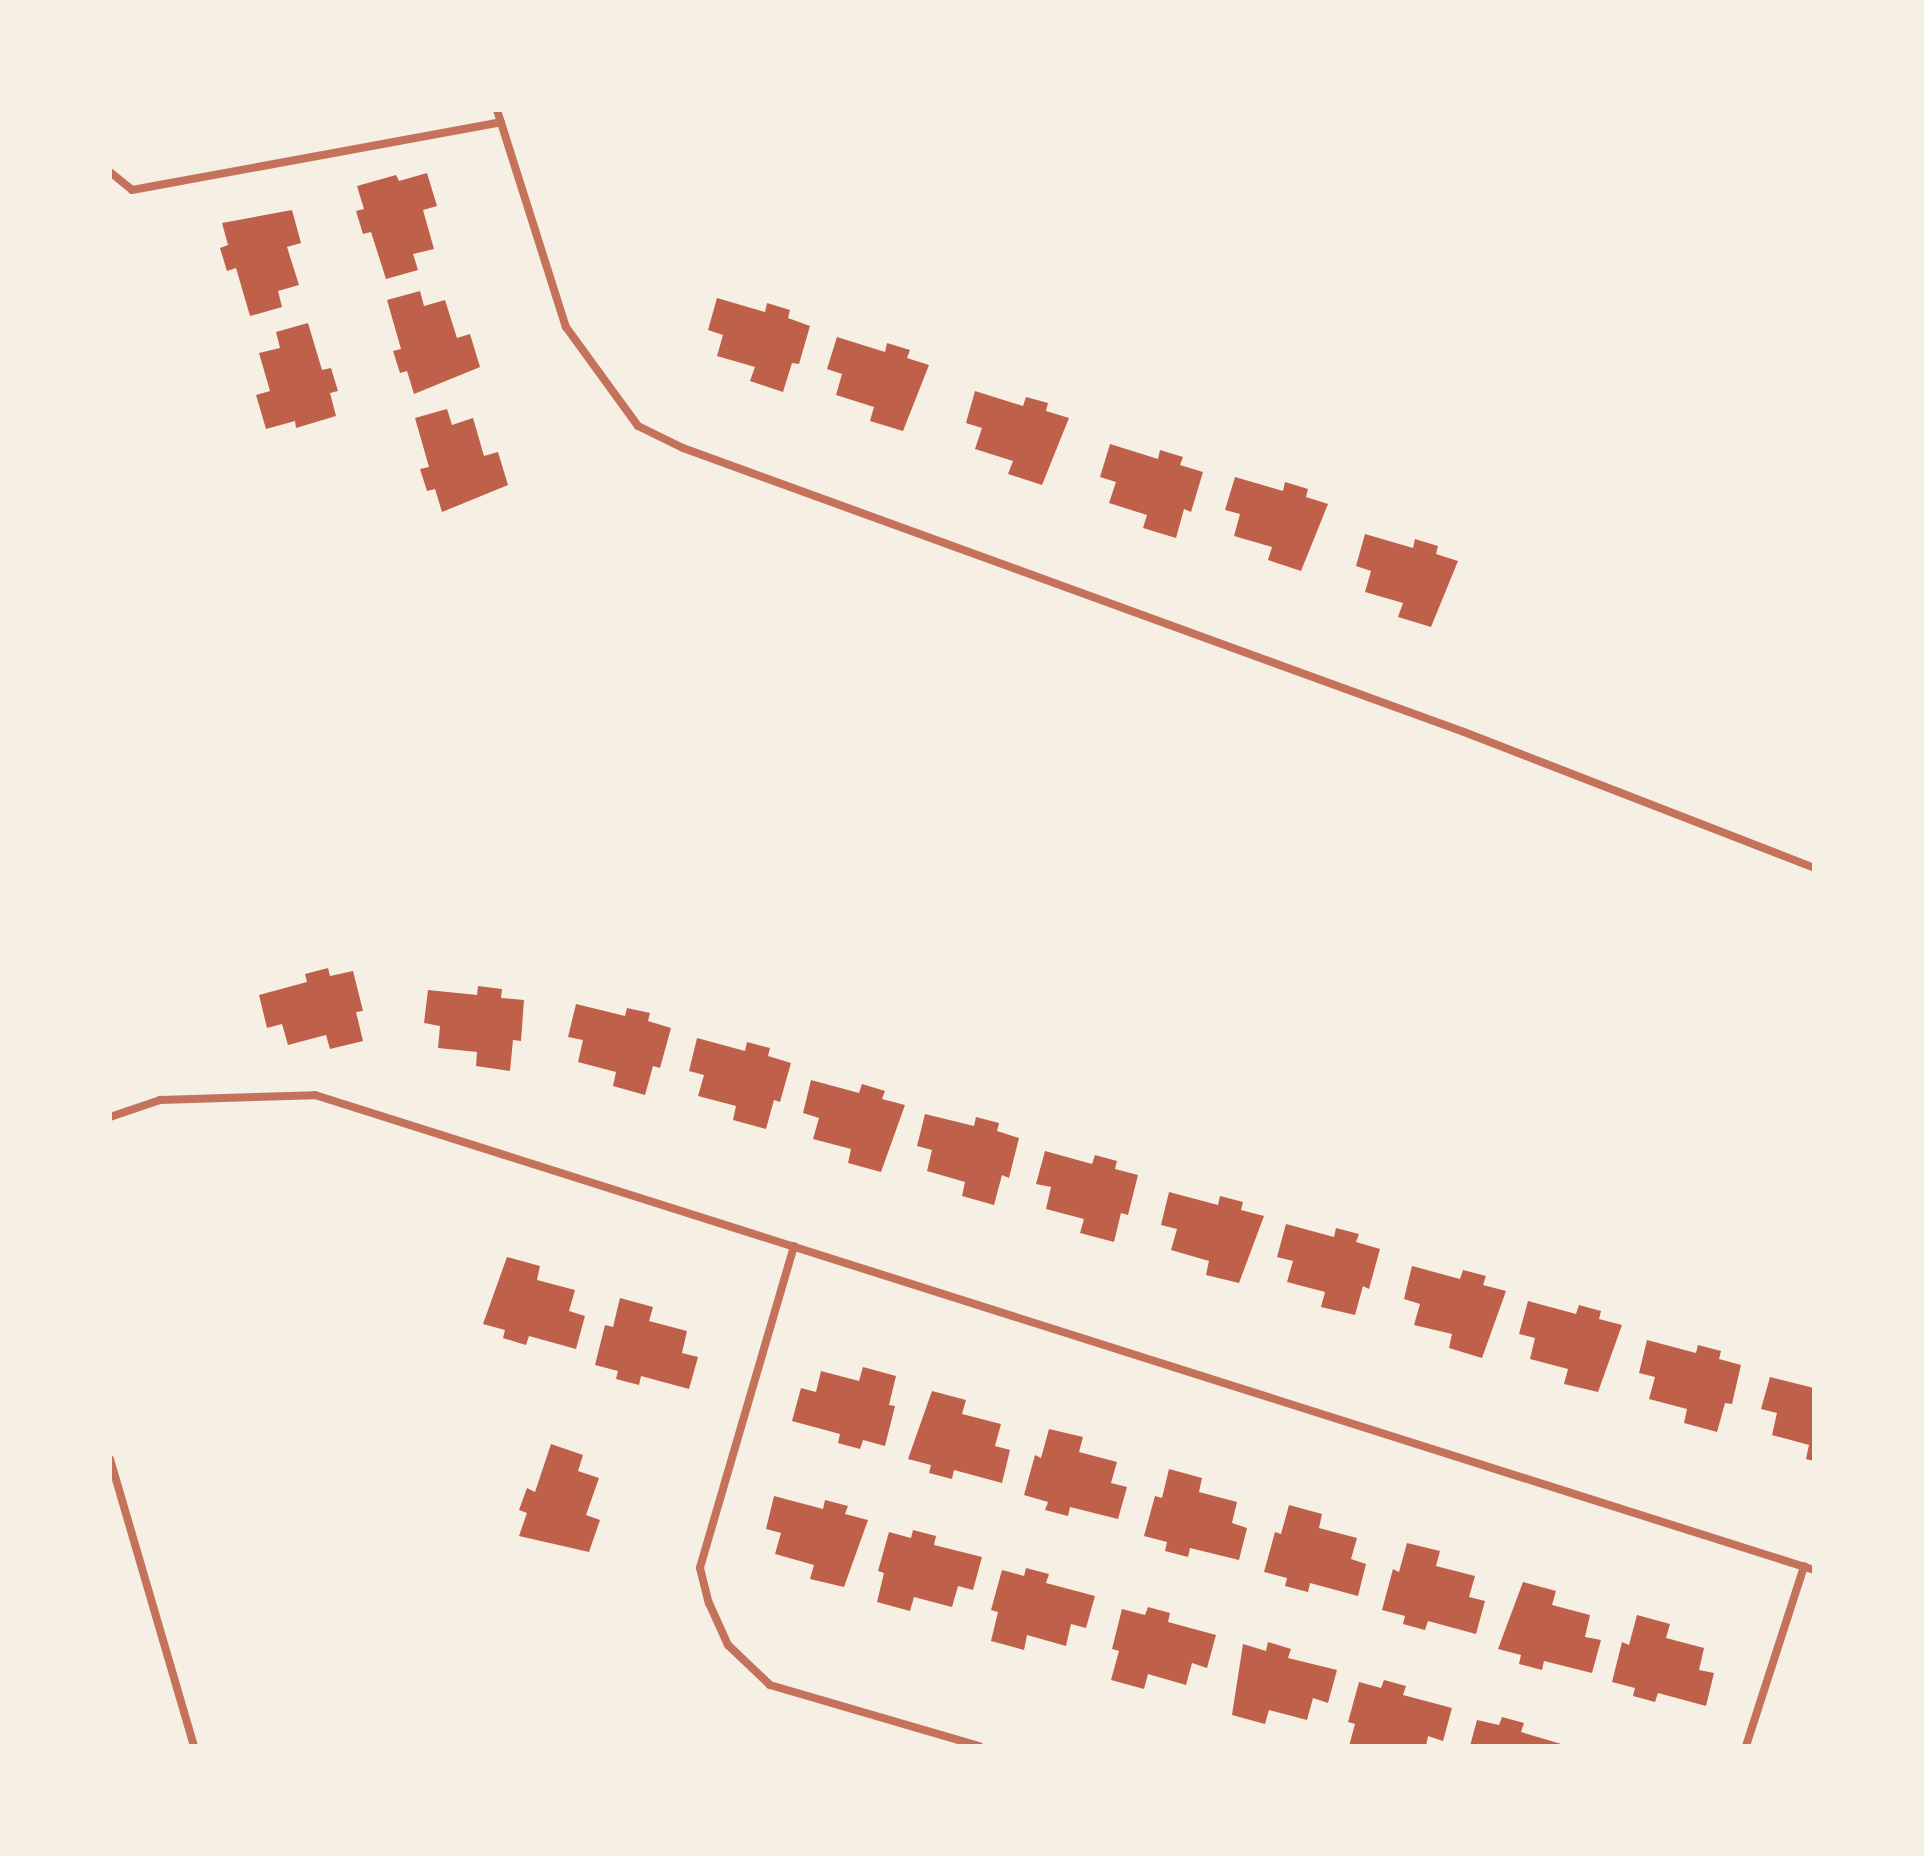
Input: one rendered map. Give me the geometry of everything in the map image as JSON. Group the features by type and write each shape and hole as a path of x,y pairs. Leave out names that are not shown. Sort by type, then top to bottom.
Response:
{"street":[{"path":"497,110 566,327 638,426 683,448 1464,732 1814,868"},
{"path":"110,172 132,190 501,122"},
{"path":"110,1117 160,1100 315,1095 1809,1568 1746,1746"},
{"path":"794,1246 700,1568 709,1603 728,1645 770,1685 979,1746"},
{"path":"110,1459 194,1746"}],"building":[{"path":"427,173 437,206 423,210 434,249 413,254 418,270 386,279 371,232 363,234 356,211 364,209 357,186 396,175 399,181"},
{"path":"292,210 301,243 287,247 299,285 278,291 282,307 250,316 236,268 227,271 220,248 228,245 222,223"},
{"path":"420,291 424,306 445,300 457,338 470,334 480,367 414,394 407,371 400,373 393,351 401,349 387,300"},
{"path":"717,298 765,312 767,303 790,310 788,318 810,326 799,364 792,363 783,392 750,381 755,367 717,356 723,335 708,330"},
{"path":"308,323 322,370 331,368 338,391 330,393 336,416 296,428 295,421 266,429 256,395 270,391 259,353 280,348 276,332"},
{"path":"837,337 885,352 887,343 910,350 907,358 929,365 903,431 870,421 874,407 836,395 842,374 827,369"},
{"path":"975,391 1023,406 1026,397 1048,403 1046,411 1069,418 1042,485 1008,474 1013,461 975,449 982,428 966,423"},
{"path":"447,409 452,425 473,418 484,456 498,452 508,485 442,512 435,489 427,491 420,469 429,467 415,418"},
{"path":"1110,444 1158,459 1160,450 1183,457 1180,465 1203,472 1191,512 1184,509 1176,538 1143,528 1147,515 1109,503 1116,482 1100,477"},
{"path":"1235,477 1283,491 1285,482 1308,489 1306,497 1328,504 1301,571 1268,560 1272,547 1234,536 1240,514 1225,510"},
{"path":"1365,534 1413,548 1415,539 1438,546 1436,554 1458,561 1431,627 1398,617 1403,603 1365,592 1371,571 1356,566"},
{"path":"328,968 330,976 353,971 363,1011 356,1012 363,1041 330,1049 326,1035 288,1045 282,1024 267,1028 259,995 307,982 305,974"},
{"path":"478,986 502,989 501,998 524,1000 521,1041 513,1040 510,1071 476,1066 477,1052 438,1048 440,1026 424,1023 428,990 477,995"},
{"path":"576,1004 625,1016 627,1008 650,1013 648,1021 671,1028 660,1068 653,1066 645,1095 613,1086 616,1072 578,1062 583,1040 568,1037"},
{"path":"697,1038 745,1051 747,1042 770,1048 768,1056 791,1063 780,1102 774,1100 766,1129 733,1120 736,1106 698,1096 704,1075 689,1071"},
{"path":"811,1080 859,1093 862,1084 885,1091 882,1099 905,1105 881,1172 848,1163 851,1149 813,1139 819,1118 803,1113"},
{"path":"925,1114 974,1126 976,1117 999,1123 997,1131 1019,1138 1009,1178 1002,1175 994,1205 962,1196 965,1182 927,1171 932,1150 917,1146"},
{"path":"1045,1151 1092,1164 1095,1155 1117,1161 1115,1169 1138,1175 1128,1215 1121,1213 1114,1242 1080,1233 1084,1219 1046,1209 1051,1187 1036,1184"},
{"path":"1169,1192 1218,1205 1220,1196 1243,1202 1241,1210 1264,1216 1239,1283 1206,1275 1209,1261 1171,1250 1177,1229 1161,1225"},
{"path":"1286,1224 1334,1237 1336,1228 1359,1234 1356,1242 1380,1249 1369,1289 1363,1286 1355,1315 1321,1307 1325,1292 1287,1282 1293,1261 1277,1257"},
{"path":"507,1257 540,1266 537,1280 575,1290 569,1311 585,1316 576,1349 529,1336 526,1345 503,1338 505,1330 483,1324"},
{"path":"1412,1266 1460,1279 1463,1270 1486,1276 1483,1285 1506,1291 1482,1358 1449,1348 1452,1334 1414,1325 1420,1304 1404,1299"},
{"path":"620,1298 653,1307 649,1321 687,1331 682,1353 698,1357 689,1389 641,1376 639,1385 616,1379 618,1371 595,1365 605,1325 613,1327"},
{"path":"1528,1301 1576,1314 1579,1305 1601,1311 1599,1319 1622,1325 1598,1392 1564,1384 1568,1369 1530,1359 1535,1338 1519,1334"},
{"path":"1647,1340 1696,1353 1698,1345 1721,1351 1719,1359 1741,1365 1732,1404 1725,1403 1717,1432 1684,1423 1687,1409 1649,1399 1655,1377 1639,1373"},
{"path":"863,1367 896,1376 889,1405 895,1406 885,1446 863,1440 860,1449 838,1443 840,1434 792,1421 801,1388 816,1392 821,1371 859,1381"},
{"path":"1770,1377 1814,1388 1814,1461 1806,1459 1809,1445 1772,1435 1777,1413 1761,1409"},
{"path":"932,1391 966,1400 962,1414 1001,1424 995,1446 1010,1450 1002,1483 954,1470 952,1479 929,1473 931,1465 908,1459"},
{"path":"1049,1429 1083,1437 1079,1452 1117,1462 1111,1483 1127,1487 1118,1519 1070,1507 1068,1516 1045,1510 1048,1502 1024,1495 1035,1455 1041,1458"},
{"path":"551,1444 583,1455 578,1471 599,1478 586,1515 600,1520 589,1552 519,1536 527,1513 519,1510 527,1488 535,1492"},
{"path":"1169,1469 1202,1478 1199,1492 1237,1502 1232,1523 1247,1528 1239,1560 1190,1548 1188,1557 1165,1551 1167,1542 1144,1536 1155,1496 1162,1498"},
{"path":"774,1496 823,1509 825,1500 848,1506 845,1514 868,1520 844,1587 810,1579 814,1565 775,1554 781,1533 766,1529"},
{"path":"1289,1505 1322,1514 1319,1528 1357,1538 1351,1559 1366,1564 1358,1596 1310,1583 1308,1592 1285,1586 1287,1578 1264,1572 1275,1532 1281,1534"},
{"path":"913,1530 936,1536 934,1545 982,1557 973,1590 958,1586 952,1607 914,1597 910,1611 877,1602 884,1573 878,1571 889,1532 911,1538"},
{"path":"1407,1543 1440,1551 1436,1566 1475,1576 1469,1597 1485,1601 1476,1634 1428,1621 1425,1630 1403,1624 1405,1616 1382,1610 1393,1569 1399,1572"},
{"path":"1026,1568 1049,1574 1046,1583 1095,1596 1086,1628 1071,1624 1066,1646 1027,1635 1024,1650 991,1641 998,1612 991,1610 1002,1570 1024,1576"},
{"path":"1523,1582 1556,1591 1552,1605 1590,1615 1585,1637 1601,1640 1592,1673 1544,1661 1542,1670 1519,1664 1521,1655 1498,1649"},
{"path":"1148,1607 1170,1613 1168,1622 1216,1635 1207,1668 1192,1663 1186,1685 1148,1674 1144,1689 1111,1680 1119,1651 1112,1649 1122,1609 1145,1615"},
{"path":"1637,1615 1670,1624 1666,1638 1704,1648 1699,1670 1714,1673 1706,1706 1658,1693 1655,1702 1633,1696 1635,1688 1612,1682 1622,1642 1629,1645"},
{"path":"1268,1642 1291,1649 1288,1658 1337,1670 1328,1703 1313,1698 1307,1720 1269,1710 1265,1724 1232,1715 1243,1644 1266,1651"},
{"path":"1384,1680 1406,1686 1403,1695 1452,1708 1443,1741 1428,1736 1426,1746 1349,1746 1355,1724 1348,1722 1359,1682 1381,1688"},
{"path":"1502,1717 1524,1723 1521,1732 1568,1746 1470,1746 1477,1720 1499,1725"}]}
